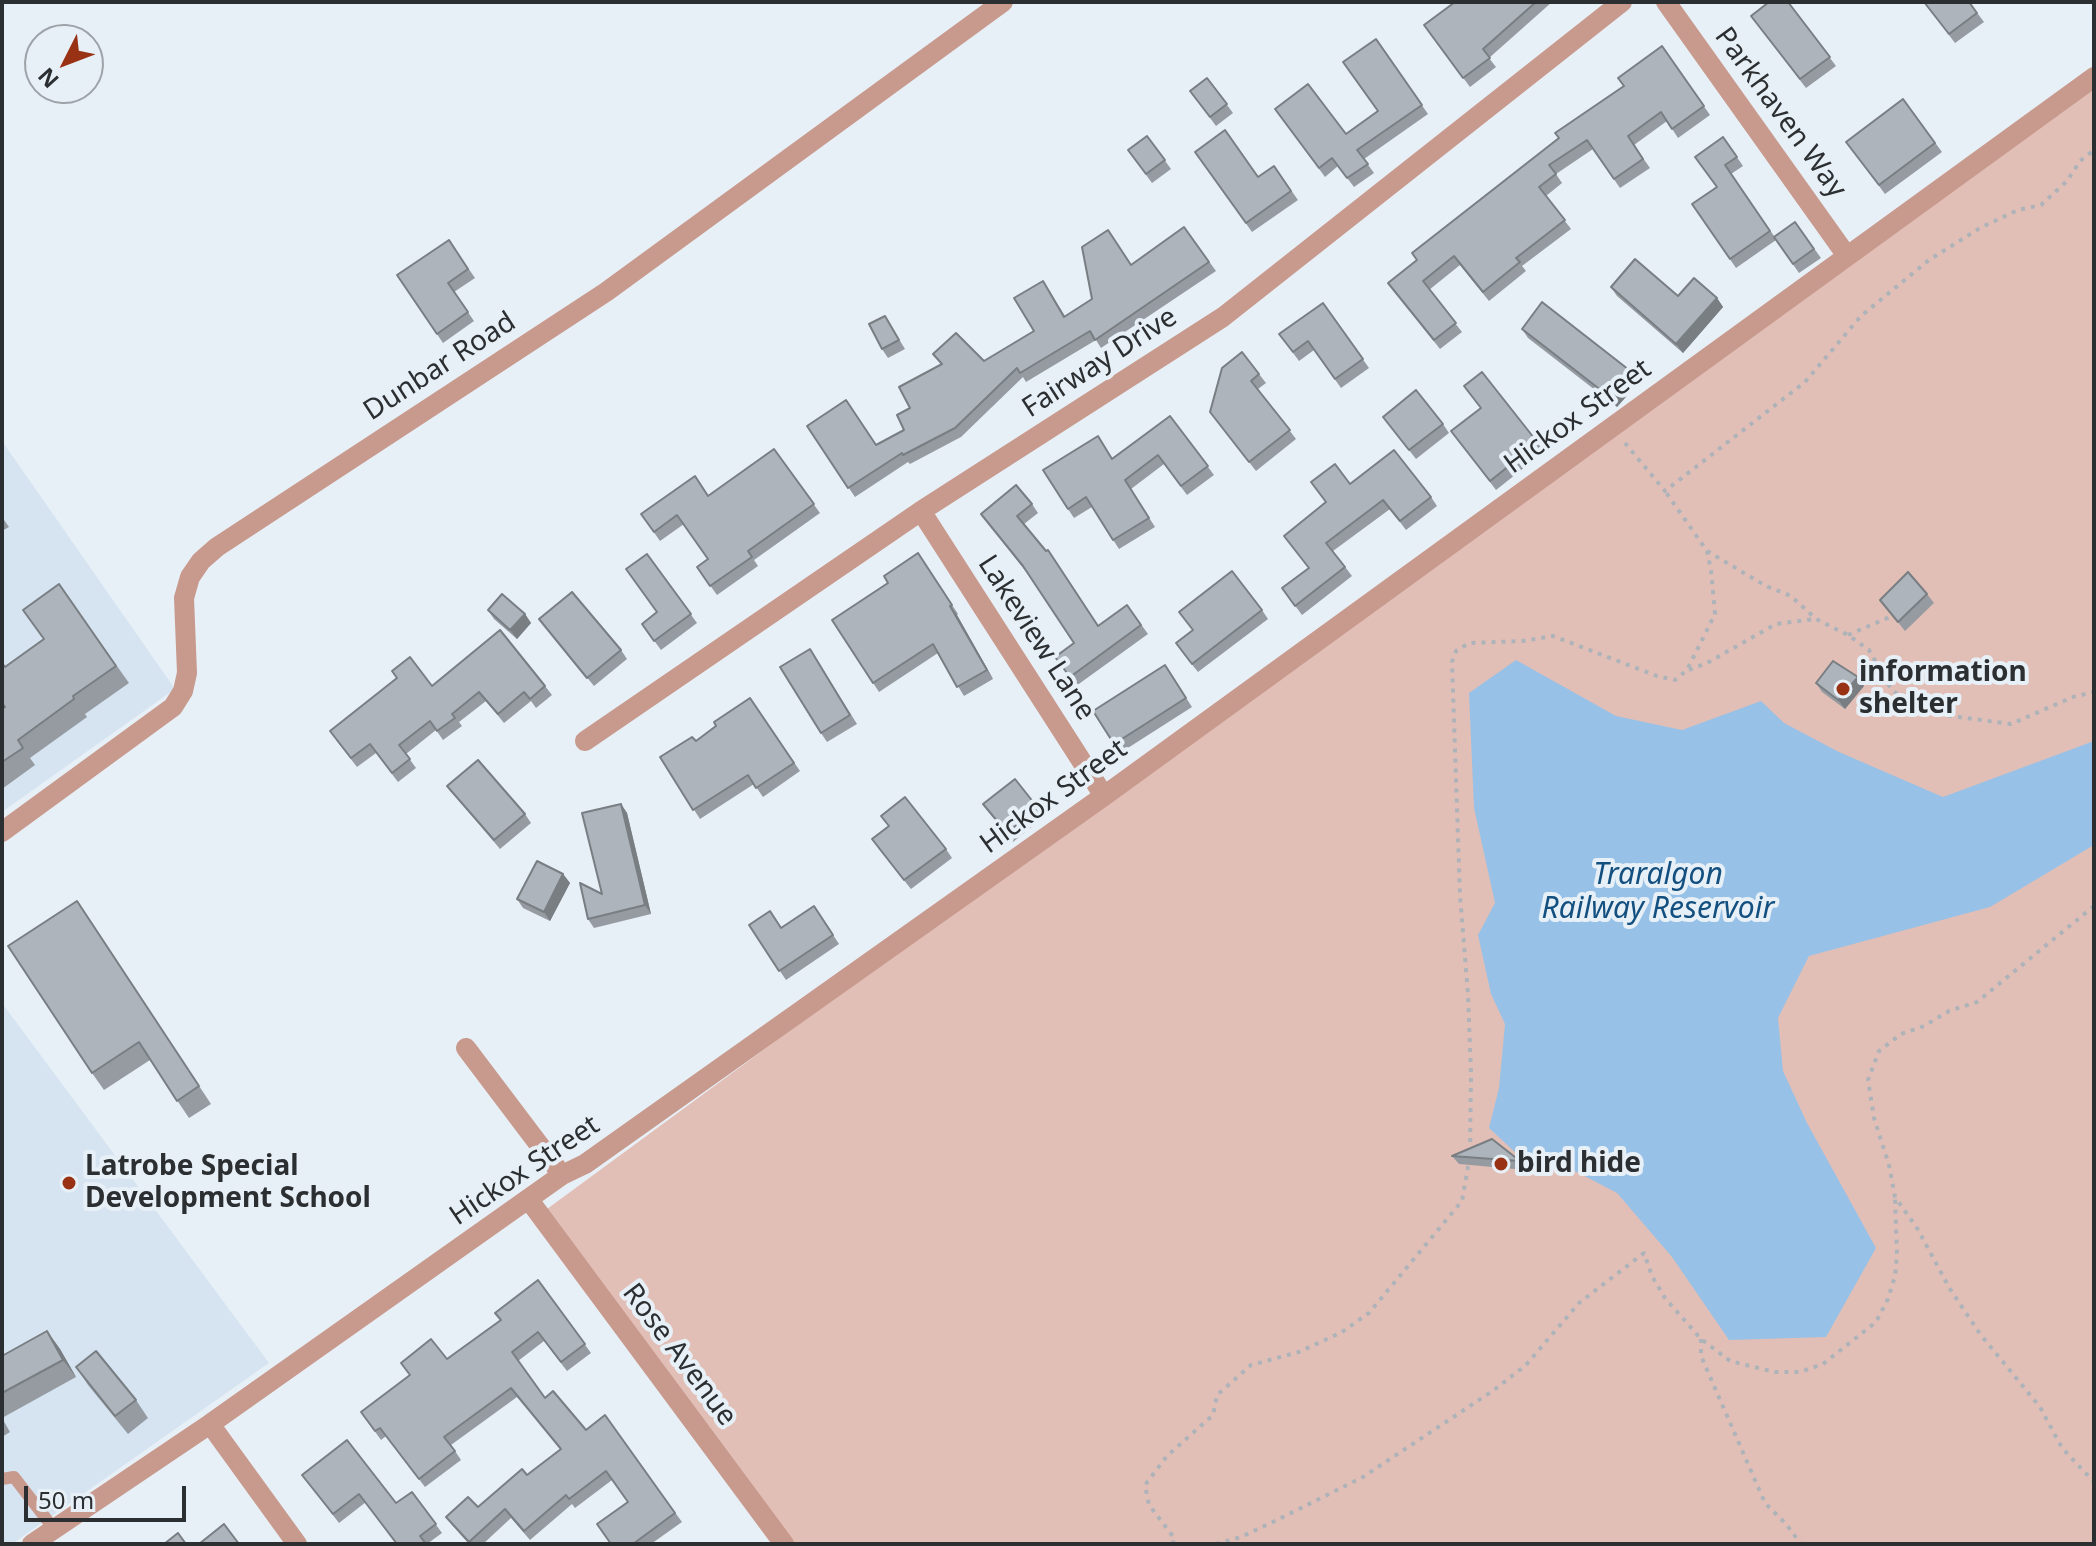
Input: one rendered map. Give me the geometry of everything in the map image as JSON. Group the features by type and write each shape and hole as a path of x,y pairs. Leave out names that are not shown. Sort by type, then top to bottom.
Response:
{"street":[{"name":"Dunbar Road","path":"2,832 173,707 183,691 187,673 184,598 190,577 201,561 217,547 606,292 1003,2"},
{"name":"Fairway Drive","path":"585,741 921,511 1223,317 1622,2"},
{"name":"Parkhaven Way","path":"1666,2 1847,256"},
{"name":"Hickox Street","path":"32,1544 210,1424 562,1175 585,1164 1104,796 2094,77"},
{"name":"Lakeview Lane","path":"921,511 1104,796"},
{"path":"466,1048 562,1175"},
{"name":"Rose Avenue","path":"529,1200 784,1544"},
{"path":"210,1424 297,1544"}],"lane":[{"path":"2,1479 14,1477 54,1529"}],"path":[{"path":"1665,491 1805,382 1861,316 1929,260 1980,228 2018,210 2041,205 2067,181 2080,161 2094,150"},
{"path":"1612,427 1665,491 1707,551 1766,586 1791,596 1816,619 1869,650 1891,689 1909,704 1944,715 2011,724 2073,697 2094,692"},
{"path":"1687,670 1715,614 1707,551"},
{"path":"1848,635 1892,616"},
{"path":"1182,1544 1173,1542 1149,1505 1145,1485 1167,1456 1213,1415 1217,1395 1251,1365 1299,1352 1342,1332 1369,1313 1462,1201 1470,1151 1471,1073 1455,793 1452,662 1456,651 1469,643 1523,641 1553,636 1675,680 1687,670 1707,663 1776,624 1816,619"},
{"path":"1216,1544 1241,1537 1363,1477 1494,1390 1526,1365 1579,1303 1644,1253 1652,1276 1665,1298 1701,1339 1730,1361 1775,1372 1800,1372 1823,1364 1876,1322 1895,1276 1895,1197 1889,1165 1874,1118 1868,1080 1879,1051 1901,1034 1924,1026 1949,1011 1977,1002 2094,906"},
{"path":"1895,1197 1980,1334 2040,1407 2062,1448 2094,1482"},
{"path":"1701,1339 1701,1356 1765,1503 1801,1544"}],"shaded area":[{"path":"2094,88 2094,1544 791,1544 547,1209 1558,466"},
{"path":"2,441 175,689 2,812"},
{"name":"Latrobe Special Development School","path":"2,1003 269,1363 12,1544 2,1544"}],"water":[{"name":"Traralgon Railway Reservoir","path":"1516,660 1616,716 1682,730 1761,701 1784,723 1839,752 1943,797 2094,741 2094,845 1990,907 1809,956 1778,1018 1783,1071 1807,1123 1876,1248 1826,1337 1729,1340 1672,1257 1617,1193 1573,1170 1531,1167 1489,1128 1499,1088 1505,1024 1491,994 1478,935 1495,903 1474,808 1469,693"}],"building":[{"path":"1455,2 1536,2 1483,49 1490,58 1463,78 1424,25"},
{"path":"1769,2 1788,2 1830,57 1800,79 1751,16"},
{"path":"1924,2 1969,2 1977,13 1949,34"},
{"path":"1376,39 1422,105 1357,150 1368,164 1347,178 1332,158 1319,168 1275,109 1308,84 1346,134 1378,111 1343,62"},
{"path":"1662,46 1704,106 1672,129 1661,112 1628,136 1643,159 1614,179 1587,140 1549,165 1556,174 1539,187 1565,220 1516,258 1520,262 1483,292 1454,256 1423,281 1456,323 1434,340 1388,283 1417,260 1412,253 1559,138 1555,133 1624,86 1618,78"},
{"path":"1207,78 1227,104 1210,117 1190,91"},
{"path":"1903,99 1935,143 1879,185 1846,142"},
{"path":"1225,130 1258,177 1274,166 1291,191 1246,223 1195,152"},
{"path":"1147,136 1165,160 1146,174 1128,150"},
{"path":"1723,137 1737,157 1725,165 1770,231 1730,259 1692,204 1717,187 1695,157"},
{"path":"1795,222 1814,249 1793,264 1774,237"},
{"path":"1184,227 1209,262 1095,340 1090,331 1020,373 1017,368 955,428 902,453 848,488 807,426 846,400 876,445 904,430 897,415 910,408 899,387 942,364 933,354 956,333 984,361 1034,331 1014,298 1043,281 1064,317 1092,299 1082,247 1108,230 1131,265"},
{"path":"449,240 468,269 448,283 468,312 437,334 397,275"},
{"path":"1635,259 1678,296 1694,278 1717,298 1676,344 1611,287"},
{"path":"1542,302 1633,373 1611,398 1522,329"},
{"path":"1323,303 1363,359 1335,379 1308,341 1293,352 1279,334"},
{"path":"885,316 899,340 882,349 869,324"},
{"path":"1242,352 1259,374 1251,381 1290,430 1249,462 1210,412 1222,368"},
{"path":"1482,372 1538,443 1490,481 1451,431 1481,408 1464,386"},
{"path":"1416,390 1443,424 1409,450 1383,417"},
{"path":"1170,416 1208,466 1181,486 1158,455 1125,480 1149,518 1113,540 1086,497 1068,509 1043,470 1098,436 1112,459"},
{"path":"774,449 814,504 748,551 752,557 710,586 697,567 708,559 677,515 654,532 641,514 695,476 708,496"},
{"path":"1394,450 1431,497 1400,521 1383,500 1326,543 1345,567 1295,606 1282,588 1309,568 1284,536 1326,502 1311,482 1335,464 1350,484"},
{"path":"1016,485 1032,504 1017,516 1048,550 1098,626 1127,605 1141,625 1070,677 1055,657 1074,643 1023,566 981,514"},
{"path":"918,553 952,605 987,670 957,687 933,644 873,683 832,620 888,583 884,576"},
{"path":"647,554 691,614 654,641 642,624 657,612 626,569"},
{"path":"1232,571 1262,610 1192,664 1176,643 1193,630 1179,612"},
{"path":"1908,572 1927,594 1898,622 1880,600"},
{"path":"59,584 116,666 18,740 23,748 2,762 2,709 5,707 2,703 2,663 5,667 44,639 23,610"},
{"path":"572,592 621,650 587,678 539,619"},
{"path":"502,594 525,614 510,630 488,610"},
{"path":"500,630 545,686 530,699 524,692 498,714 479,692 452,714 455,718 437,731 430,721 399,745 410,759 392,773 370,744 351,758 330,731 397,678 392,671 410,657 432,686"},
{"path":"810,649 850,715 821,733 780,667"},
{"path":"1833,661 1858,677 1838,700 1816,683"},
{"path":"1165,665 1186,698 1114,744 1093,711"},
{"path":"750,698 794,763 756,788 748,775 693,810 660,757 692,737 696,741 716,726 714,722"},
{"path":"478,760 525,814 494,840 447,786"},
{"path":"1015,779 1038,808 1007,833 983,804"},
{"path":"905,797 946,849 904,880 872,839 889,826 881,816"},
{"path":"621,804 645,905 588,919 580,883 602,894 582,813"},
{"path":"537,861 563,874 544,912 517,899"},
{"path":"77,901 199,1086 177,1101 139,1042 92,1073 8,946"},
{"path":"814,906 833,935 779,971 749,925 770,911 781,928"},
{"path":"1492,1139 1520,1161 1452,1156"},
{"path":"538,1280 585,1344 561,1362 538,1332 512,1352 545,1398 553,1391 586,1430 605,1415 675,1513 633,1544 611,1544 597,1524 628,1502 606,1471 569,1499 566,1495 524,1531 505,1509 469,1542 446,1517 468,1497 478,1507 522,1469 527,1475 561,1449 511,1388 444,1437 455,1451 419,1479 380,1428 375,1431 361,1412 410,1375 401,1363 431,1339 447,1359 501,1320 495,1313"},
{"path":"47,1331 63,1360 2,1393 2,1356"},
{"path":"96,1351 136,1400 115,1416 76,1367"},
{"path":"347,1440 396,1503 412,1492 436,1524 420,1536 426,1544 397,1544 359,1494 333,1514 302,1475"},
{"path":"224,1524 239,1544 199,1544"},
{"path":"178,1533 186,1544 164,1544"}],"place":[{"name":"information shelter","path":"1843,689"},
{"name":"bird hide","path":"1501,1164"},
{"name":"Latrobe Special Development School","path":"69,1183"}]}
